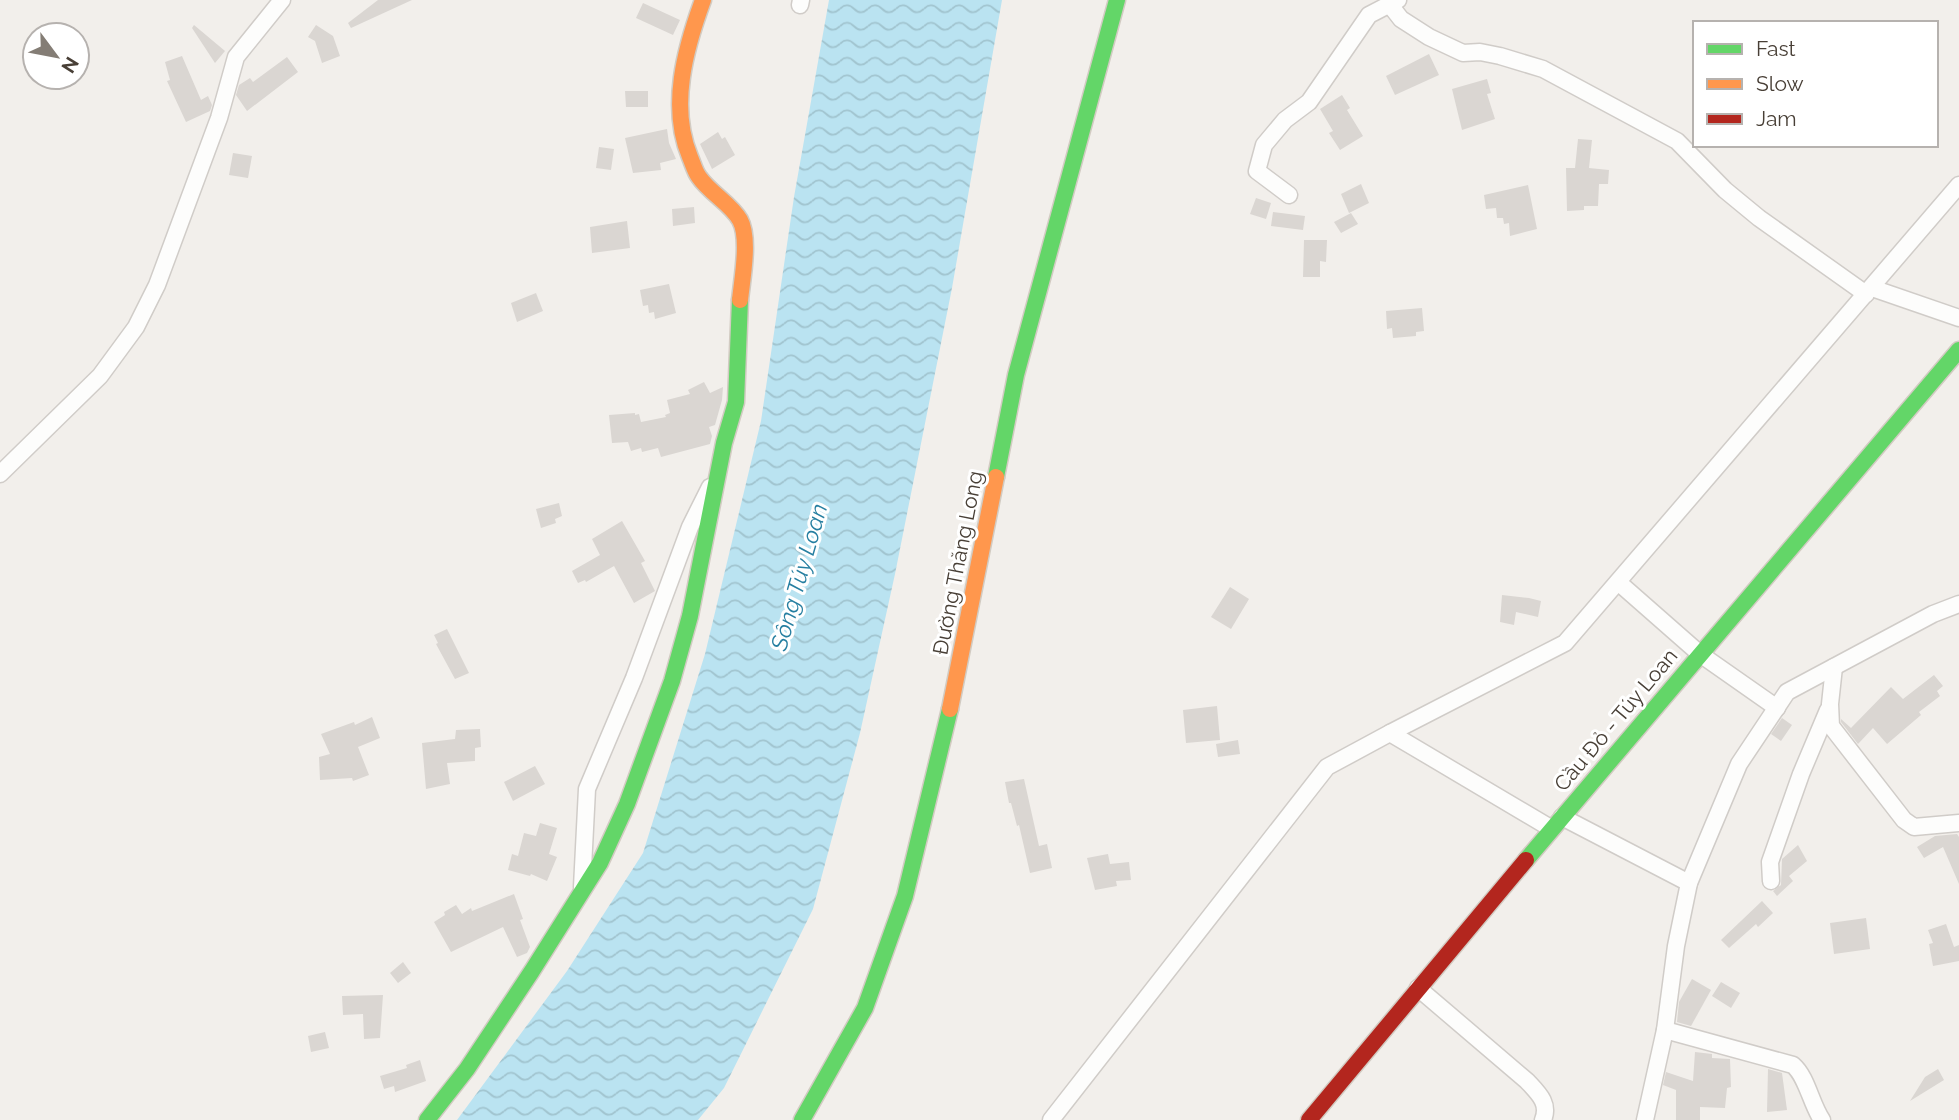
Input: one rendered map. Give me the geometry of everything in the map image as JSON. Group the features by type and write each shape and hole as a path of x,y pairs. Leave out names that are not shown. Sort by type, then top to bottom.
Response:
{"street":[{"path":"0,474 100,376 136,327 157,285 219,118 236,57 282,0"},
{"path":"427,1120 467,1069 600,863 618,827 672,681 690,616 737,390 740,290 745,237 740,220 698,176 682,138 679,113 683,77 690,35 703,0"},
{"name":"Đường Thăng Long","path":"802,1120 866,1008 905,896 961,660 1016,375 1117,0"},
{"path":"1289,195 1257,171 1264,145 1285,120 1309,102 1369,15 1394,3 1401,19 1429,37 1463,53 1490,54 1543,69 1676,141 1725,190 1759,218 1869,291 1959,318"},
{"path":"1051,1120 1327,767 1565,643 1959,185"},
{"name":"Cầu Đỏ - Túy Loan","path":"1309,1120 1959,350"},
{"path":"581,894 587,789 630,688 690,527 719,472"},
{"path":"1619,582 1700,654 1777,708"},
{"path":"1645,1120 1665,1030 1676,946 1689,883 1739,764 1787,692 1933,614 1959,604"},
{"path":"1834,667 1830,704 1831,726 1904,820 1914,827 1959,823"},
{"path":"1771,881 1770,862 1801,774 1830,704"},
{"path":"1390,733 1557,823 1689,883"},
{"path":"1418,988 1527,1081 1542,1097 1546,1112 1543,1120"},
{"path":"1665,1030 1793,1065 1801,1074 1811,1101 1822,1120"}],"water":[{"name":"Sông Túy Loan","path":"829,0 1002,0 952,288 895,574 860,733 813,909 724,1088 698,1120 457,1120 567,971 643,853 705,654 761,421 794,197"}],"building":[{"path":"378,0 412,0 351,28 348,23"},
{"path":"643,3 680,20 673,35 636,18"},
{"path":"194,25 225,51 215,63 192,28"},
{"path":"316,25 333,36 340,56 322,63 315,41 308,37"},
{"path":"1429,54 1439,75 1395,95 1386,76"},
{"path":"182,56 201,100 208,96 212,105 210,111 186,122 167,81 170,80 165,62"},
{"path":"287,57 298,72 247,111 236,95 239,85 250,78 253,82"},
{"path":"1487,79 1491,93 1487,94 1495,119 1462,130 1452,89"},
{"path":"625,91 648,91 648,107 626,107"},
{"path":"1342,95 1350,108 1347,110 1363,136 1340,150 1329,133 1333,131 1320,109"},
{"path":"667,129 669,143 676,159 660,163 661,170 633,173 625,138"},
{"path":"718,132 722,139 725,137 735,155 712,169 700,144"},
{"path":"1578,139 1592,140 1589,168 1609,170 1608,184 1599,184 1598,206 1584,206 1584,210 1567,211 1566,168 1575,168"},
{"path":"599,147 614,149 611,170 596,168"},
{"path":"233,153 252,156 248,178 229,175"},
{"path":"1361,184 1369,203 1349,213 1341,194"},
{"path":"1528,185 1537,229 1510,236 1509,223 1504,224 1503,218 1497,218 1496,208 1486,209 1484,195"},
{"path":"1256,198 1271,203 1266,219 1250,214"},
{"path":"694,207 695,223 673,226 672,209"},
{"path":"1273,212 1305,216 1303,230 1271,226"},
{"path":"1351,213 1358,224 1341,233 1334,222"},
{"path":"627,221 630,248 592,253 590,227"},
{"path":"1304,240 1327,240 1326,262 1320,261 1320,277 1303,277"},
{"path":"669,284 676,313 655,319 654,312 649,313 648,305 643,306 640,290"},
{"path":"536,293 543,311 517,322 511,303"},
{"path":"1422,308 1424,331 1416,332 1416,336 1393,338 1392,328 1387,329 1386,311"},
{"path":"704,382 710,393 723,387 715,425 709,427 712,436 710,444 661,457 658,448 642,452 641,448 631,451 628,442 612,443 609,415 635,413 639,414 641,422 666,417 665,415 670,413 667,400 690,394 688,390"},
{"path":"559,503 562,516 555,519 556,523 541,528 536,509"},
{"path":"622,521 645,561 641,563 655,591 634,603 614,566 586,582 585,580 578,583 572,571 600,555 592,539"},
{"path":"1230,587 1249,599 1231,629 1211,617"},
{"path":"1502,595 1541,601 1538,617 1516,612 1514,625 1500,622"},
{"path":"447,629 469,673 455,679 434,635"},
{"path":"1934,675 1943,686 1937,691 1940,696 1919,712 1921,715 1887,744 1873,728 1858,744 1841,722 1841,719 1851,728 1891,687 1903,699"},
{"path":"1217,706 1220,740 1186,743 1183,710"},
{"path":"372,717 380,738 358,747 369,775 353,781 352,778 320,780 319,757 330,754 321,734 354,722 355,725"},
{"path":"1782,718 1792,725 1781,741 1771,734"},
{"path":"480,729 481,747 475,748 475,761 447,763 450,784 426,789 422,743 455,739 456,730"},
{"path":"1238,740 1240,754 1218,757 1216,744"},
{"path":"535,766 545,784 513,801 504,782"},
{"path":"1024,779 1039,846 1047,844 1052,868 1030,873 1019,825 1017,826 1009,803 1005,782"},
{"path":"540,823 557,828 549,854 557,857 547,881 531,874 530,876 508,870 512,854 518,856 524,833 536,836"},
{"path":"1957,834 1959,884 1943,847 1924,858 1917,847 1935,836"},
{"path":"1798,845 1807,861 1789,876 1793,881 1777,896 1773,891 1781,885 1782,859"},
{"path":"1108,854 1110,864 1129,862 1131,880 1116,881 1117,886 1095,890 1087,858"},
{"path":"514,894 530,947 527,953 517,957 503,927 451,952 434,922 445,915 444,912 456,905 462,914 471,908 472,911"},
{"path":"1762,901 1773,913 1729,948 1721,940"},
{"path":"1866,918 1870,949 1834,954 1830,923"},
{"path":"1946,924 1954,947 1959,945 1959,961 1933,966 1929,944 1933,943 1928,930"},
{"path":"403,962 411,973 398,983 390,973"},
{"path":"1692,979 1711,990 1691,1026 1677,1022 1679,1002"},
{"path":"1721,982 1740,993 1731,1008 1712,996"},
{"path":"383,995 380,1038 364,1039 363,1014 343,1015 342,996"},
{"path":"325,1032 329,1048 311,1052 308,1036"},
{"path":"1695,1052 1712,1054 1712,1058 1730,1059 1731,1087 1727,1088 1725,1108 1700,1107 1700,1120 1676,1120 1676,1090 1663,1085 1666,1072 1693,1081"},
{"path":"420,1060 426,1081 395,1092 394,1086 384,1089 380,1076 407,1068 406,1065"},
{"path":"1768,1069 1782,1073 1787,1110 1767,1112"},
{"path":"1938,1069 1944,1080 1910,1101 1925,1077"}],"traffic: fast":[{"path":"996,477 1016,375 1117,0"},
{"path":"427,1120 467,1069 532,971 600,863 627,804 672,681 690,616 724,443 736,402 740,300"},
{"path":"1526,860 1959,350"},
{"path":"802,1120 865,1008 905,896 950,709"}],"traffic: slow":[{"path":"703,0 685,58 680,98 681,118 684,138 698,175 736,214 743,228 744,259 740,300"},
{"path":"950,709 996,477"}],"traffic: jam":[{"path":"1309,1120 1526,860"}]}
